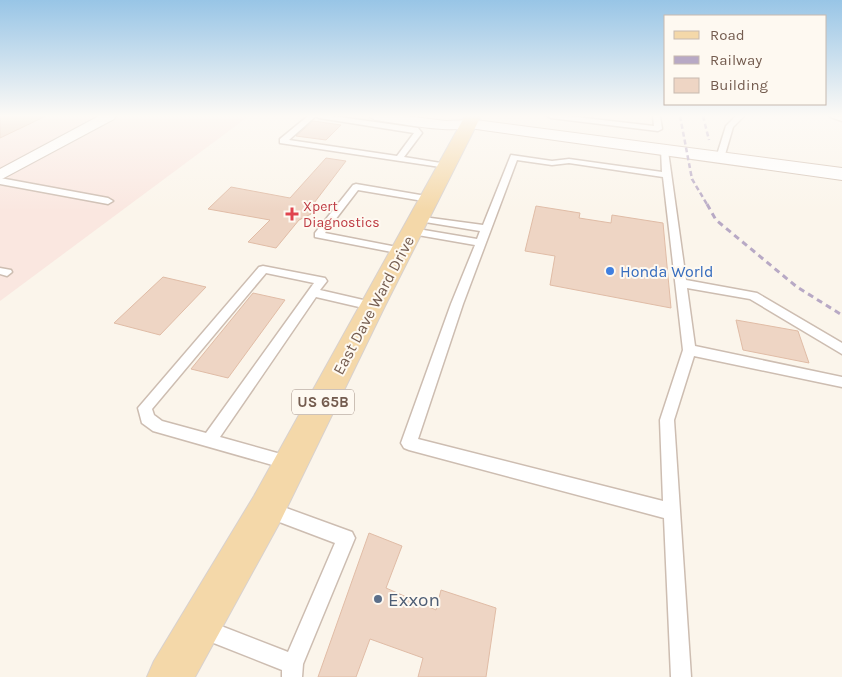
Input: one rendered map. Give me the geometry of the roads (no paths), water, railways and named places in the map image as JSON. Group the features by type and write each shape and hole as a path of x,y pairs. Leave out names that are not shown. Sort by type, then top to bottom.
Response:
{"main road":[{"name":"East Dave Ward Drive","path":"166,674 198,628 268,509 372,306 457,148"}],"street":[{"path":"0,175 51,148"},
{"path":"639,148 842,174"}],"lane":[{"path":"325,148 447,166"},
{"path":"399,159 407,148"},
{"path":"720,158 723,148"},
{"path":"664,151 690,350 667,420 681,677"},
{"path":"667,175 569,161 552,163 514,157 457,304 409,443 672,512"},
{"path":"0,181 108,201"},
{"path":"483,236 416,225 319,235 356,187 416,225 483,236"},
{"path":"208,441 321,281 263,269 145,408 147,419 158,426 208,441 292,463"},
{"path":"680,283 753,296 842,349"},
{"path":"313,292 372,306"},
{"path":"690,350 842,382"},
{"path":"198,628 292,671 346,538 268,509"}],"railway":[{"path":"686,148 692,179 708,206"},
{"path":"707,204 716,220 797,287 842,315"}],"place":[{"name":"Xpert Diagnostics","path":"292,214"},
{"name":"Honda World","path":"610,271"},
{"name":"Exxon","path":"378,599"}]}
